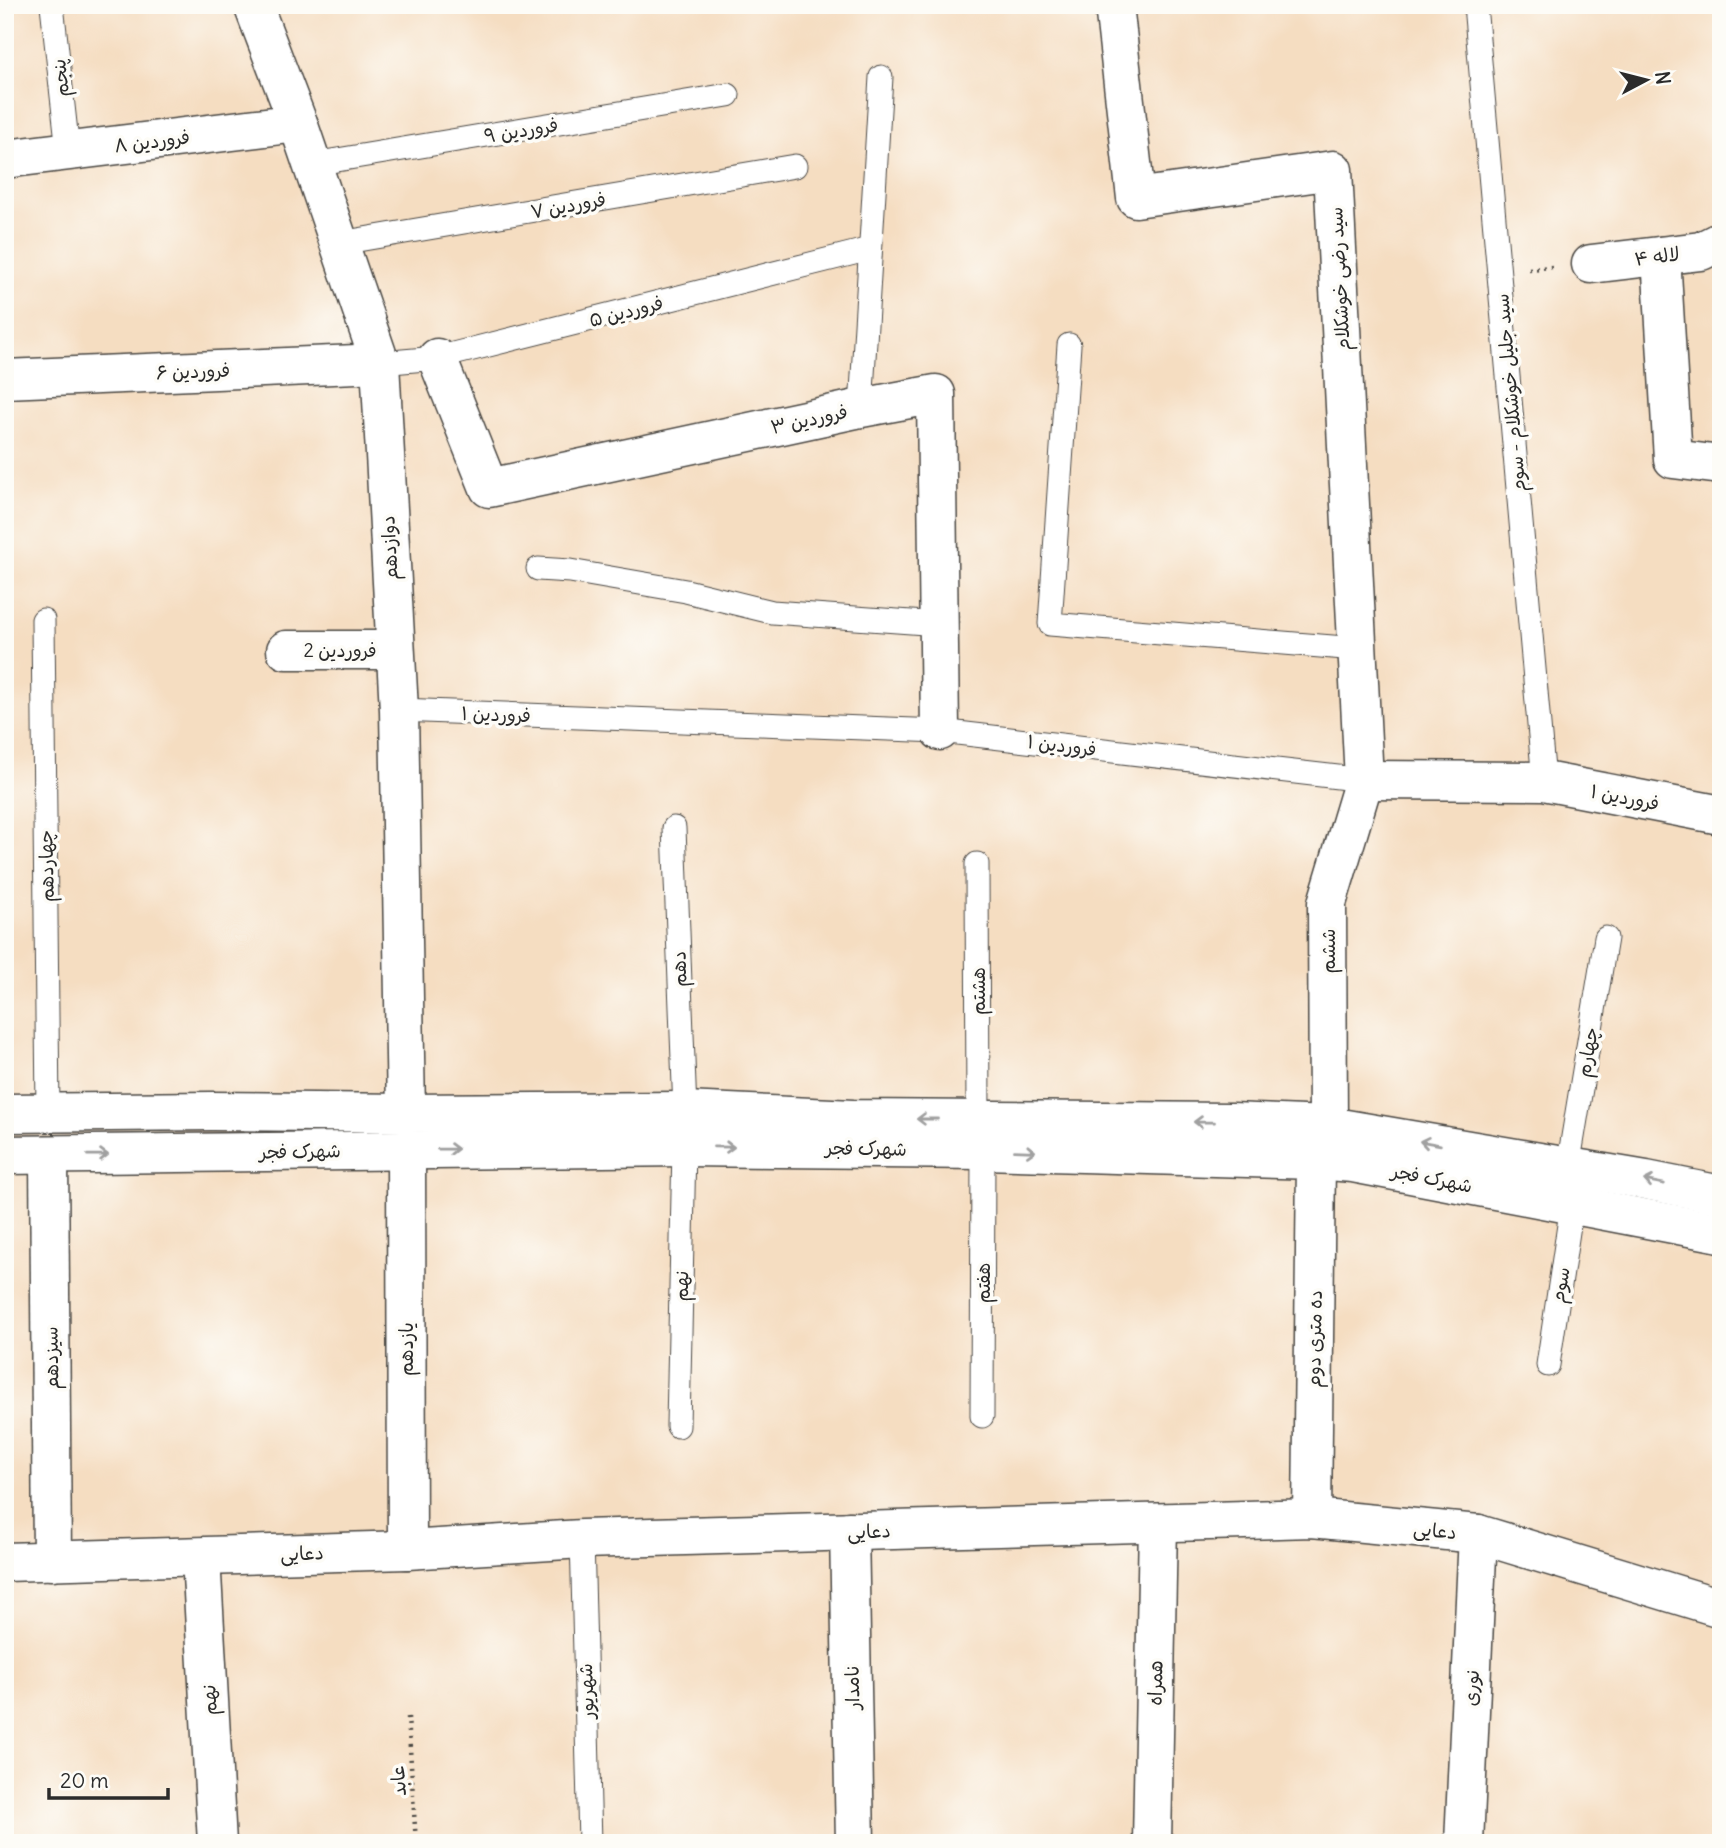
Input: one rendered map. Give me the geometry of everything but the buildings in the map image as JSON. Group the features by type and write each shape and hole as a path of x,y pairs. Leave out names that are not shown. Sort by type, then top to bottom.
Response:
{"street":[{"name":"دوازدهم","path":"253,5 299,122 380,363 399,710 406,1131"},
{"name":"سید رضی خوشکلام","path":"1114,5 1136,198 1333,170 1364,780"},
{"name":"فروردین ۸","path":"5,159 299,122"},
{"name":"لاله ۴","path":"1591,264 1702,251 1721,241"},
{"path":"1661,256 1673,459 1721,465"},
{"name":"فروردین ۳","path":"437,358 489,488 936,394 940,731"},
{"name":"فروردین ۶","path":"5,379 380,363"},
{"name":"فروردین 2","path":"286,650 394,650"},
{"name":"فروردین ۱","path":"1364,780 1544,781 1721,815"},
{"name":"ششم","path":"1322,1143 1327,903 1364,780"},
{"name":"شهرک فجر","path":"5,1113 212,1111 406,1131"},
{"name":"سیزدهم","path":"48,1113 52,1561"},
{"name":"شهرک فجر","path":"5,1155 49,1156 406,1131 685,1129 853,1119 981,1134 1232,1122 1322,1143 1568,1167 1721,1195"},
{"name":"یازدهم","path":"406,1131 407,1550"},
{"name":"شهرک فجر","path":"1322,1143 1353,1163 1721,1234"},
{"name":"ده متری دوم","path":"1312,1518 1322,1143"},
{"name":"دعایی","path":"5,1562 407,1550 582,1539 1312,1518 1478,1534 1721,1608"},
{"name":"همراه","path":"1152,1843 1158,1523"},
{"name":"نامدار","path":"849,1531 855,1843"},
{"name":"نوری","path":"1464,1843 1478,1534"},
{"name":"نهم","path":"201,1557 217,1843"}],"lane":[{"name":"پنجم","path":"52,5 68,151"},
{"name":"سید جلیل خوشکلام - سوم","path":"1475,5 1544,781"},
{"path":"861,408 881,77"},
{"name":"فروردین ۹","path":"313,164 729,95"},
{"name":"فروردین ۷","path":"340,243 796,166"},
{"name":"فروردین ۵","path":"380,363 437,358 870,249"},
{"path":"1069,345 1050,624 1357,649"},
{"path":"538,569 570,571 685,591 772,612 939,624"},
{"name":"چهاردهم","path":"43,620 48,1113"},
{"name":"فروردین ۱","path":"399,710 940,731 1364,780"},
{"name":"دهم","path":"674,828 685,1129"},
{"name":"هشتم","path":"977,864 981,1134"},
{"name":"چهارم","path":"1568,1167 1606,938"},
{"name":"نهم","path":"678,1426 685,1129"},
{"name":"هفتم","path":"981,1134 982,1416"},
{"name":"سوم","path":"1548,1365 1572,1205"},
{"name":"شهریور","path":"582,1539 590,1843"}],"path":[{"path":"1498,272 1591,264"},
{"name":"عابد","path":"408,1717 416,1843"}]}
